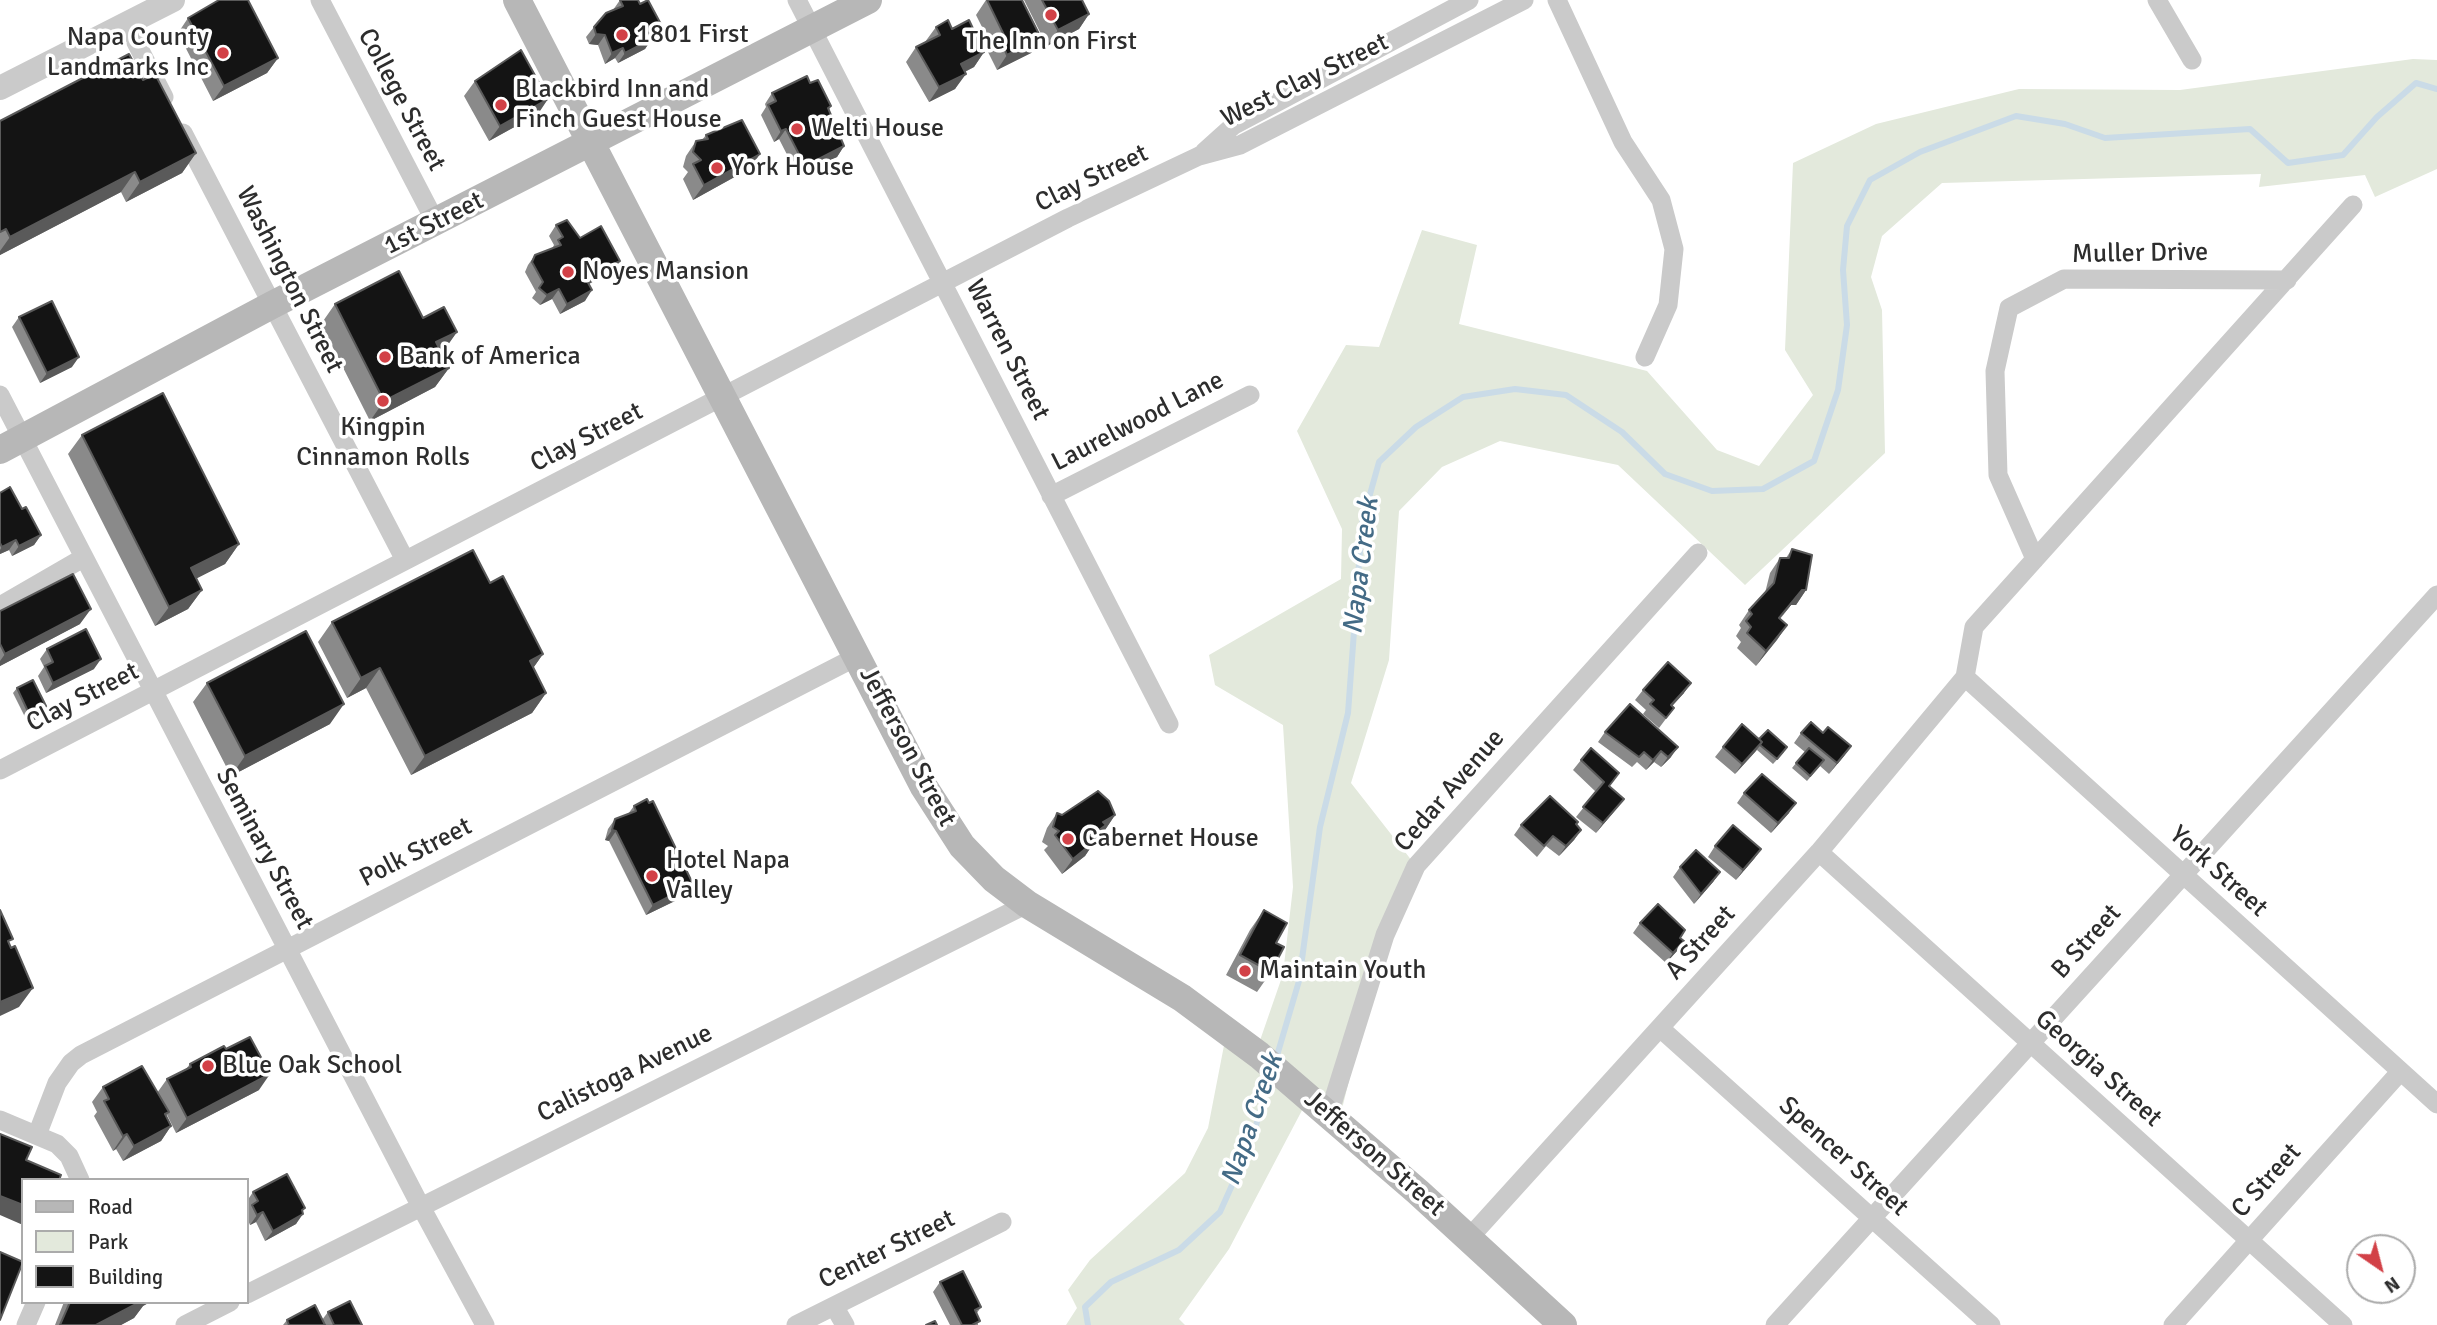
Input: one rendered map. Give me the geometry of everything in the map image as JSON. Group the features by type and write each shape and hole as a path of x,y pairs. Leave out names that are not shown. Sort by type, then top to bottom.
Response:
{"main road":[{"name":"Jefferson Street","path":"517,0 721,398 924,787 948,827 994,879 1027,904 1182,998 1225,1029 1329,1114 1563,1325"},
{"name":"1st Street","path":"11,443 272,305 868,0"}],"street":[{"path":"0,88 173,0"},
{"name":"College Street","path":"320,0 436,223"},
{"name":"Warren Street","path":"797,0 1051,496 1143,668 1169,724"},
{"name":"West Clay Street","path":"1199,156 1234,125 1469,0"},
{"name":"West Clay Street","path":"1199,156 1240,145 1524,0"},
{"path":"1557,0 1623,142 1661,200 1674,249 1668,305 1645,357"},
{"path":"2157,0 2192,61"},
{"name":"Washington Street","path":"127,23 405,560"},
{"name":"Clay Street","path":"0,770 1068,218 1199,156"},
{"path":"1965,677 1974,627 2353,205"},
{"name":"Muller Drive","path":"2035,559 1998,475 1994,371 2009,308 2064,279 2287,280"},
{"name":"Seminary Street","path":"0,395 11,443 83,558 485,1325"},
{"name":"Laurelwood Lane","path":"1051,496 1250,395"},
{"name":"Cedar Avenue","path":"1329,1114 1385,935 1416,866 1698,553"},
{"path":"0,606 83,558"},
{"name":"B Street","path":"1775,1325 2437,595"},
{"name":"Polk Street","path":"37,1135 57,1083 71,1063 286,949 858,656"},
{"name":"A Street","path":"1469,1238 1819,852 1965,677"},
{"name":"York Street","path":"1965,677 2437,1104"},
{"name":"Georgia Street","path":"1819,852 2343,1325"},
{"name":"Calistoga Avenue","path":"248,1293 420,1205 1027,904"},
{"name":"Spencer Street","path":"1660,1028 1991,1325"},
{"name":"C Street","path":"2173,1325 2400,1072"},
{"path":"0,1120 57,1144 69,1156 79,1178"},
{"name":"Center Street","path":"796,1325 1002,1222"},
{"path":"26,1325 35,1304"},
{"path":"185,1325 226,1304"},
{"path":"834,1306 845,1325"}],"green space":[{"path":"2413,59 2437,60 2437,169 2375,197 2365,175 2259,187 2261,174 1942,183 1882,236 1871,277 1882,310 1885,453 1745,585 1618,465 1500,441 1442,467 1399,511 1389,660 1351,783 1416,866 1385,935 1339,1121 1309,1097 1229,1249 1179,1319 1185,1325 1066,1325 1077,1308 1068,1290 1090,1260 1185,1173 1208,1128 1227,1030 1256,1052 1283,974 1293,887 1283,725 1215,685 1209,655 1341,579 1342,529 1297,431 1346,345 1379,347 1422,230 1477,245 1459,324 1647,371 1717,450 1759,466 1813,395 1785,350 1793,163 1876,124 2019,89 2180,90"}],"building":[{"name":"Napa County Landmarks Inc","path":"219,0 248,0 278,58 224,86 188,18"},
{"path":"620,0 638,0 640,4 648,0 663,28 650,35 652,39 625,53 623,48 612,53 605,35 596,34 594,27 606,13 623,6"},
{"path":"987,0 1022,0 1041,38 1007,55 999,37 1004,35"},
{"path":"1042,0 1082,0 1089,14 1058,30"},
{"path":"948,20 952,29 969,20 984,52 961,64 966,74 939,87 916,47 940,35 936,27"},
{"name":"Blackbird Inn and Finch Guest House","path":"521,50 548,99 500,126 475,81"},
{"path":"129,54 143,80 155,74 196,153 140,182 135,172 10,237 6,229 0,232 0,121"},
{"name":"Welti House","path":"807,76 810,83 818,80 831,106 828,108 844,146 805,166 786,129 781,131 768,105 776,101 772,93"},
{"name":"York House","path":"742,120 760,154 704,185 693,164 701,160 693,152 696,141 708,139 706,135"},
{"name":"Noyes Mansion","path":"567,220 580,238 601,226 620,261 586,279 592,290 567,304 559,289 547,295 539,288 543,282 532,262 535,255 561,245 558,240 563,237 556,225"},
{"name":"Bank of America","path":"399,271 423,318 444,307 457,332 436,342 449,368 384,401 335,304"},
{"path":"52,301 79,357 47,373 19,317"},
{"path":"163,393 239,544 191,568 202,590 169,607 82,435"},
{"path":"10,487 22,509 26,507 41,535 19,546 16,540 2,547 0,493"},
{"path":"1792,549 1812,555 1806,590 1802,590 1779,618 1787,625 1766,651 1747,633 1751,627 1746,621 1752,614 1749,610 1774,583 1780,558 1789,558"},
{"path":"473,550 490,583 503,576 543,654 530,661 546,693 425,756 380,668 361,678 332,622"},
{"path":"73,574 91,609 5,654 0,644 0,611"},
{"path":"86,629 101,659 53,683 45,666 53,662 47,649"},
{"path":"306,631 344,704 245,756 207,683"},
{"path":"1668,662 1691,683 1671,705 1674,708 1666,718 1650,704 1654,700 1643,690"},
{"path":"33,680 48,710 31,718 17,688"},
{"path":"1630,704 1678,747 1668,757 1661,751 1653,760 1644,752 1639,757 1605,732"},
{"path":"1811,722 1823,733 1828,727 1851,746 1837,763 1801,733"},
{"path":"1742,724 1762,742 1742,764 1723,747"},
{"path":"1768,730 1787,747 1777,759 1760,745 1762,742 1759,739"},
{"path":"1591,748 1619,773 1609,786 1624,799 1603,823 1583,807 1604,782 1581,760"},
{"path":"1809,748 1824,760 1810,776 1796,763"},
{"path":"1762,774 1796,803 1778,823 1744,793"},
{"name":"Cabernet House","path":"1098,791 1109,801 1115,815 1103,822 1106,825 1091,836 1095,841 1073,859 1055,835 1059,831 1053,827 1057,813 1062,815"},
{"path":"1550,796 1578,822 1576,824 1581,830 1566,846 1553,836 1544,846 1521,825"},
{"name":"Hotel Napa Valley","path":"647,799 649,803 653,801 692,882 653,905 616,831 612,830 615,819 636,811 634,806"},
{"path":"1733,825 1761,849 1743,870 1715,846"},
{"path":"1696,850 1720,872 1701,894 1680,867"},
{"path":"1658,904 1685,930 1680,938 1684,941 1673,953 1640,923"},
{"path":"0,910 13,939 8,941 11,948 15,946 33,988 0,1002"},
{"path":"1264,910 1287,923 1276,943 1284,947 1271,972 1240,955"},
{"path":"250,1037 270,1074 187,1118 167,1079 224,1046 226,1049"},
{"path":"142,1066 169,1112 165,1114 171,1126 134,1146 127,1134 123,1136 104,1101 109,1099 103,1087"},
{"path":"0,1134 32,1147 26,1160 61,1175 60,1178 21,1178 21,1204 0,1196"},
{"path":"287,1174 305,1208 302,1210 303,1214 273,1231 263,1212 257,1215 252,1205 258,1201 253,1192"},
{"path":"0,1252 21,1261 21,1267 0,1320"},
{"path":"963,1271 981,1307 975,1310 980,1321 972,1325 962,1325 940,1282"},
{"path":"350,1301 362,1325 334,1325 328,1312"},
{"path":"69,1304 136,1304 96,1325 60,1325"},
{"path":"315,1305 325,1325 289,1325 287,1320"}],"waterway":[{"name":"Napa Creek","path":"1276,1059 1299,981 1320,827 1348,713 1362,523 1379,462 1416,427 1463,397 1515,389 1566,395 1622,432 1665,474 1712,491 1763,489 1814,461 1838,390 1847,325 1843,270 1847,226 1870,180 1920,152 2016,116 2065,124 2105,138 2250,129 2288,163 2343,155 2377,117 2416,83 2437,89"},
{"name":"Napa Creek","path":"1088,1325 1085,1307 1111,1282 1179,1250 1220,1212 1250,1145 1271,1076"}],"place":[{"name":"The Inn on First","path":"1051,15"},
{"name":"1801 First","path":"622,35"},
{"name":"Napa County Landmarks Inc","path":"223,53"},
{"name":"Blackbird Inn and Finch Guest House","path":"501,105"},
{"name":"Welti House","path":"797,129"},
{"name":"York House","path":"717,168"},
{"name":"Noyes Mansion","path":"568,272"},
{"name":"Bank of America","path":"385,357"},
{"name":"Kingpin Cinnamon Rolls","path":"383,401"},
{"name":"Cabernet House","path":"1068,839"},
{"name":"Hotel Napa Valley","path":"652,876"},
{"name":"Maintain Youth","path":"1245,971"},
{"name":"Blue Oak School","path":"208,1066"}]}
